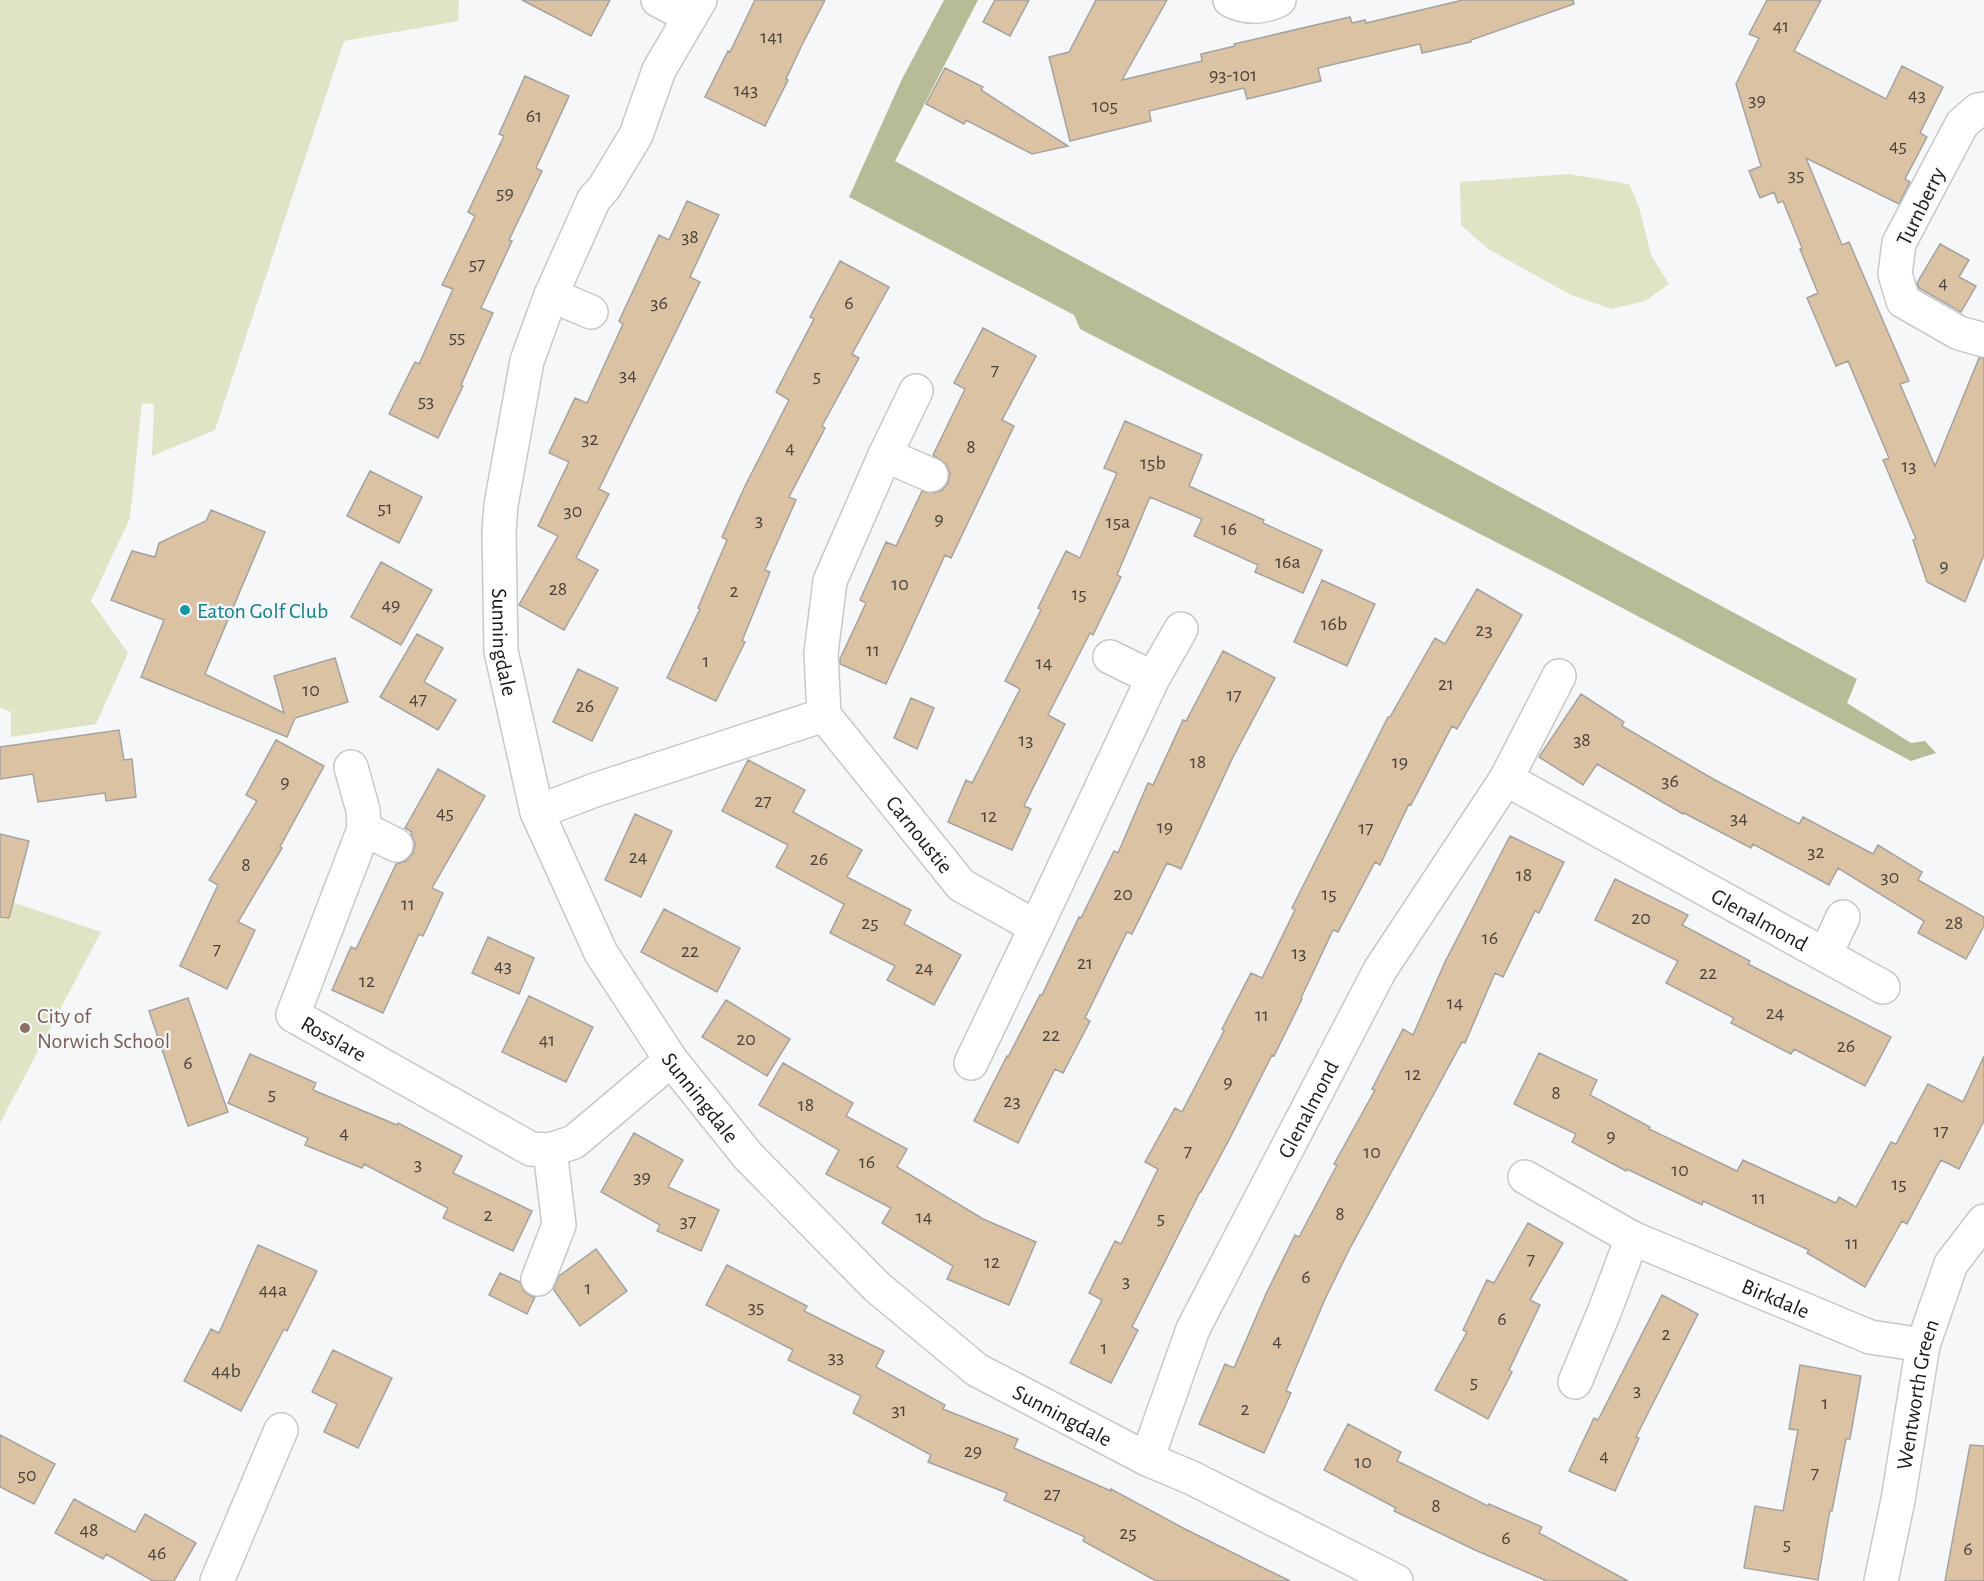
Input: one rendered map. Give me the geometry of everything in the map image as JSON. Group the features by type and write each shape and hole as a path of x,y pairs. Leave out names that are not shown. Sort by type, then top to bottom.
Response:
{"street":[{"path":"658,0 695,8"},
{"path":"1230,0 1251,7 1267,6 1279,0"},
{"name":"Sunningdale","path":"695,8 659,70 636,135 604,188 594,199 551,295 527,362 501,505 499,531 501,651 537,812 601,953 671,1060 748,1156 877,1287 977,1370 1147,1459 1192,1478 1396,1581"},
{"name":"Turnberry","path":"1984,109 1978,110 1962,124 1899,243 1895,274 1903,301 1959,333 1984,340"},
{"path":"551,295 591,312"},
{"path":"537,812 595,790 824,715 821,652 830,581 885,454 916,391"},
{"path":"885,454 931,475"},
{"path":"971,1063 1153,678 1181,628"},
{"path":"1110,657 1153,678"},
{"name":"Glenalmond","path":"1147,1459 1193,1329 1380,970 1506,779 1558,676"},
{"name":"Carnoustie","path":"824,715 961,885 1036,927"},
{"name":"Rosslare","path":"351,767 363,810 364,829 293,1015 531,1149 550,1150"},
{"name":"Glenalmond","path":"1506,779 1883,987"},
{"path":"364,829 396,845"},
{"name":"Glenalmond","path":"1825,955 1843,917"},
{"path":"538,1279 559,1225 550,1150 574,1142 671,1060"},
{"name":"Birkdale","path":"1525,1177 1632,1238 1870,1337 1923,1345"},
{"name":"Wentworth Green","path":"1881,1581 1898,1500 1923,1345 1951,1264 1984,1221"},
{"path":"1575,1382 1632,1238"},
{"path":"217,1581 281,1431"}],"green space":[{"path":"0,0 459,0 458,21 344,41 215,430 152,456 154,404 142,403 130,518 91,601 128,653 96,724 11,737 11,712 0,708"},
{"path":"944,0 978,0 895,161 1857,679 1847,703 1911,743 1925,741 1936,753 1911,761 1560,575 1080,329 1074,315 849,197 902,79"},
{"path":"1569,174 1629,184 1639,207 1651,255 1669,284 1645,301 1612,309 1571,295 1488,249 1461,225 1460,182"},
{"name":"City of Norwich School","path":"0,898 101,932 0,1123"}],"building":[{"path":"522,0 610,0 591,36"},
{"path":"755,0 825,0 765,126 705,97"},
{"path":"995,0 1029,0 1010,36 983,22"},
{"path":"1096,0 1167,0 1122,80 1202,61 1201,54 1235,46 1234,44 1350,17 1352,23 1365,20 1366,23 1463,0 1573,0 1574,4 1471,40 1471,42 1422,53 1420,44 1318,68 1321,81 1247,99 1244,88 1149,111 1151,121 1070,141 1049,57 1069,52"},
{"path":"1767,0 1821,0 1794,51 1886,99 1902,66 1943,87 1920,133 1927,137 1905,179 1910,182 1899,204 1806,158 1842,245 1849,242 1909,381 1900,384 1935,466 1979,358 1984,358 1984,555 1965,602 1927,582 1913,540 1916,539 1883,460 1889,458 1848,361 1836,366 1807,298 1818,293 1783,201 1778,203 1774,192 1760,198 1749,171 1761,166 1736,84 1759,38 1749,34"},
{"path":"945,68 983,87 981,90 1068,146 1032,154 966,120 964,124 926,104"},
{"path":"525,76 569,96 536,168 542,171 509,240 512,241 481,308 493,313 461,385 463,386 438,438 389,414 415,362 419,364 453,289 442,285 475,216 468,212 504,136 499,134"},
{"path":"687,201 719,215 690,277 700,282 599,489 609,494 576,558 598,570 564,630 519,605 558,536 538,526 569,462 549,453 575,398 587,403 623,324 619,321 659,235 669,240"},
{"path":"1940,244 1969,260 1959,277 1976,286 1961,312 1919,288 1917,283"},
{"path":"840,261 889,287 852,354 859,358 822,426 825,428 789,497 796,500 765,570 770,572 742,641 745,642 716,701 667,678 700,609 698,608 727,540 722,537 789,400 776,392 814,319 810,317"},
{"path":"983,328 1036,356 1002,420 1014,426 951,558 945,555 886,684 840,664 840,659 866,603 860,600 886,542 896,546 922,491 934,493 942,490 948,483 950,473 946,464 933,455 965,389 954,383"},
{"path":"1125,421 1202,455 1189,486 1264,520 1263,523 1322,550 1303,593 1255,572 1258,565 1194,536 1202,519 1150,497 1117,575 1121,577 1093,635 1090,633 1048,715 1065,724 1024,806 1031,809 1012,850 948,822 966,780 972,783 1020,689 1005,681 1041,610 1038,608 1066,551 1080,558 1117,473 1104,468"},
{"path":"370,471 422,497 399,543 347,516"},
{"name":"Eaton Golf Club","path":"211,510 265,532 205,674 284,713 274,676 335,658 348,702 295,718 287,737 141,677 164,620 111,600 132,551 155,557 159,543 206,521"},
{"path":"381,562 432,590 401,645 351,617"},
{"path":"1322,580 1375,604 1347,666 1294,642"},
{"path":"1477,589 1522,615 1457,729 1452,726 1411,805 1409,804 1380,865 1375,862 1338,932 1333,930 1274,1056 1272,1055 1200,1192 1132,1327 1138,1330 1111,1383 1070,1363 1102,1300 1089,1293 1115,1241 1121,1244 1158,1169 1145,1162 1175,1108 1182,1112 1251,973 1262,978 1295,910 1292,908 1388,717 1435,638 1445,644"},
{"path":"417,634 443,648 424,682 456,700 438,730 380,697"},
{"path":"1223,651 1275,678 1232,759 1181,869 1167,863 1132,934 1127,932 1085,1018 1090,1021 1063,1073 1055,1069 1018,1143 974,1121 1007,1056 1042,995 1114,851 1118,853 1148,783 1153,785 1183,720 1186,721"},
{"path":"578,669 618,688 592,741 553,722"},
{"path":"1581,694 1624,722 1622,726 1715,780 1799,824 1803,817 1873,854 1878,845 1922,872 1918,880 1984,917 1984,926 1966,959 1918,933 1924,921 1838,868 1829,885 1753,844 1751,848 1683,814 1597,764 1583,785 1539,757"},
{"path":"911,698 934,708 917,749 894,738"},
{"path":"119,730 124,760 132,759 136,797 106,801 105,793 38,802 33,774 0,779 0,747"},
{"path":"276,740 324,766 280,847 282,848 238,922 255,930 227,989 180,966 218,885 209,880 257,801 246,795"},
{"path":"748,760 805,790 793,812 862,850 847,877 911,910 904,924 961,955 934,1005 887,980 895,966 830,933 844,904 776,867 788,845 722,811"},
{"path":"438,769 485,796 432,888 443,893 423,936 419,934 383,1013 332,990 351,947 356,949 396,864 406,861 413,853 415,844 412,832 405,828"},
{"path":"635,814 672,831 641,897 605,880"},
{"path":"0,834 29,841 9,918 0,917"},
{"path":"1510,836 1564,862 1539,913 1535,911 1503,977 1495,973 1465,1043 1462,1042 1349,1250 1325,1299 1286,1391 1291,1393 1264,1453 1199,1424 1225,1364 1234,1368 1295,1235 1299,1237 1337,1165 1334,1164 1375,1090 1372,1089 1403,1029 1413,1035 1445,962"},
{"path":"1615,879 1688,915 1682,925 1750,961 1748,964 1891,1037 1865,1086 1794,1049 1791,1054 1731,1023 1734,1018 1666,983 1678,961 1595,920"},
{"path":"664,909 740,948 717,992 641,952"},
{"path":"488,937 534,958 519,994 472,973"},
{"path":"529,996 593,1027 566,1082 502,1052"},
{"path":"188,998 228,1112 188,1126 149,1011"},
{"path":"726,1000 790,1039 767,1076 702,1037"},
{"path":"1539,1053 1597,1080 1590,1095 1650,1127 1649,1129 1737,1171 1743,1160 1836,1203 1839,1197 1856,1207 1891,1142 1896,1144 1928,1084 1963,1102 1984,1056 1984,1121 1959,1169 1941,1160 1907,1224 1902,1221 1865,1287 1807,1253 1809,1250 1703,1201 1702,1205 1627,1169 1626,1171 1572,1142 1576,1134 1514,1104"},
{"path":"250,1054 316,1083 313,1090 397,1125 398,1123 462,1156 453,1173 532,1211 513,1251 443,1218 448,1208 364,1164 362,1168 305,1145 308,1138 228,1103"},
{"path":"783,1063 853,1103 846,1116 907,1149 897,1167 983,1219 1036,1242 1009,1305 947,1279 953,1266 882,1223 891,1208 826,1174 839,1150 759,1105"},
{"path":"634,1133 683,1160 668,1187 719,1210 701,1251 657,1231 660,1225 601,1192"},
{"path":"1528,1223 1563,1243 1530,1300 1540,1305 1509,1370 1512,1372 1488,1419 1435,1390 1467,1332 1463,1330 1487,1280 1494,1283"},
{"path":"258,1245 317,1271 287,1331 284,1329 241,1411 184,1381 211,1329 219,1333"},
{"path":"596,1249 627,1291 580,1326 553,1289 559,1276"},
{"path":"727,1265 807,1306 804,1311 884,1351 876,1367 945,1405 943,1409 1018,1439 1014,1448 1111,1491 1111,1489 1290,1581 1156,1581 1083,1541 1085,1537 1004,1500 1007,1493 928,1462 931,1455 853,1413 861,1396 788,1360 793,1350 706,1305"},
{"path":"500,1273 520,1282 524,1291 535,1297 527,1314 489,1295"},
{"path":"1662,1295 1698,1314 1636,1437 1639,1438 1615,1491 1569,1471 1594,1418 1598,1420"},
{"path":"333,1350 392,1378 358,1448 324,1432 337,1404 312,1392"},
{"path":"1800,1365 1861,1376 1850,1439 1846,1439 1832,1511 1830,1510 1818,1580 1744,1568 1755,1506 1783,1511 1798,1430 1789,1429"},
{"path":"1348,1424 1401,1452 1397,1461 1488,1506 1489,1504 1542,1527 1539,1533 1628,1581 1547,1581 1394,1511 1396,1508 1324,1470"},
{"path":"0,1435 55,1464 34,1504 0,1487"},
{"path":"1970,1445 1984,1446 1984,1581 1945,1581"},
{"path":"74,1499 135,1532 145,1514 196,1543 174,1581 153,1581 106,1554 103,1559 55,1533"}],"place":[{"name":"Eaton Golf Club","path":"185,610"},
{"name":"City of Norwich School","path":"25,1028"}]}
